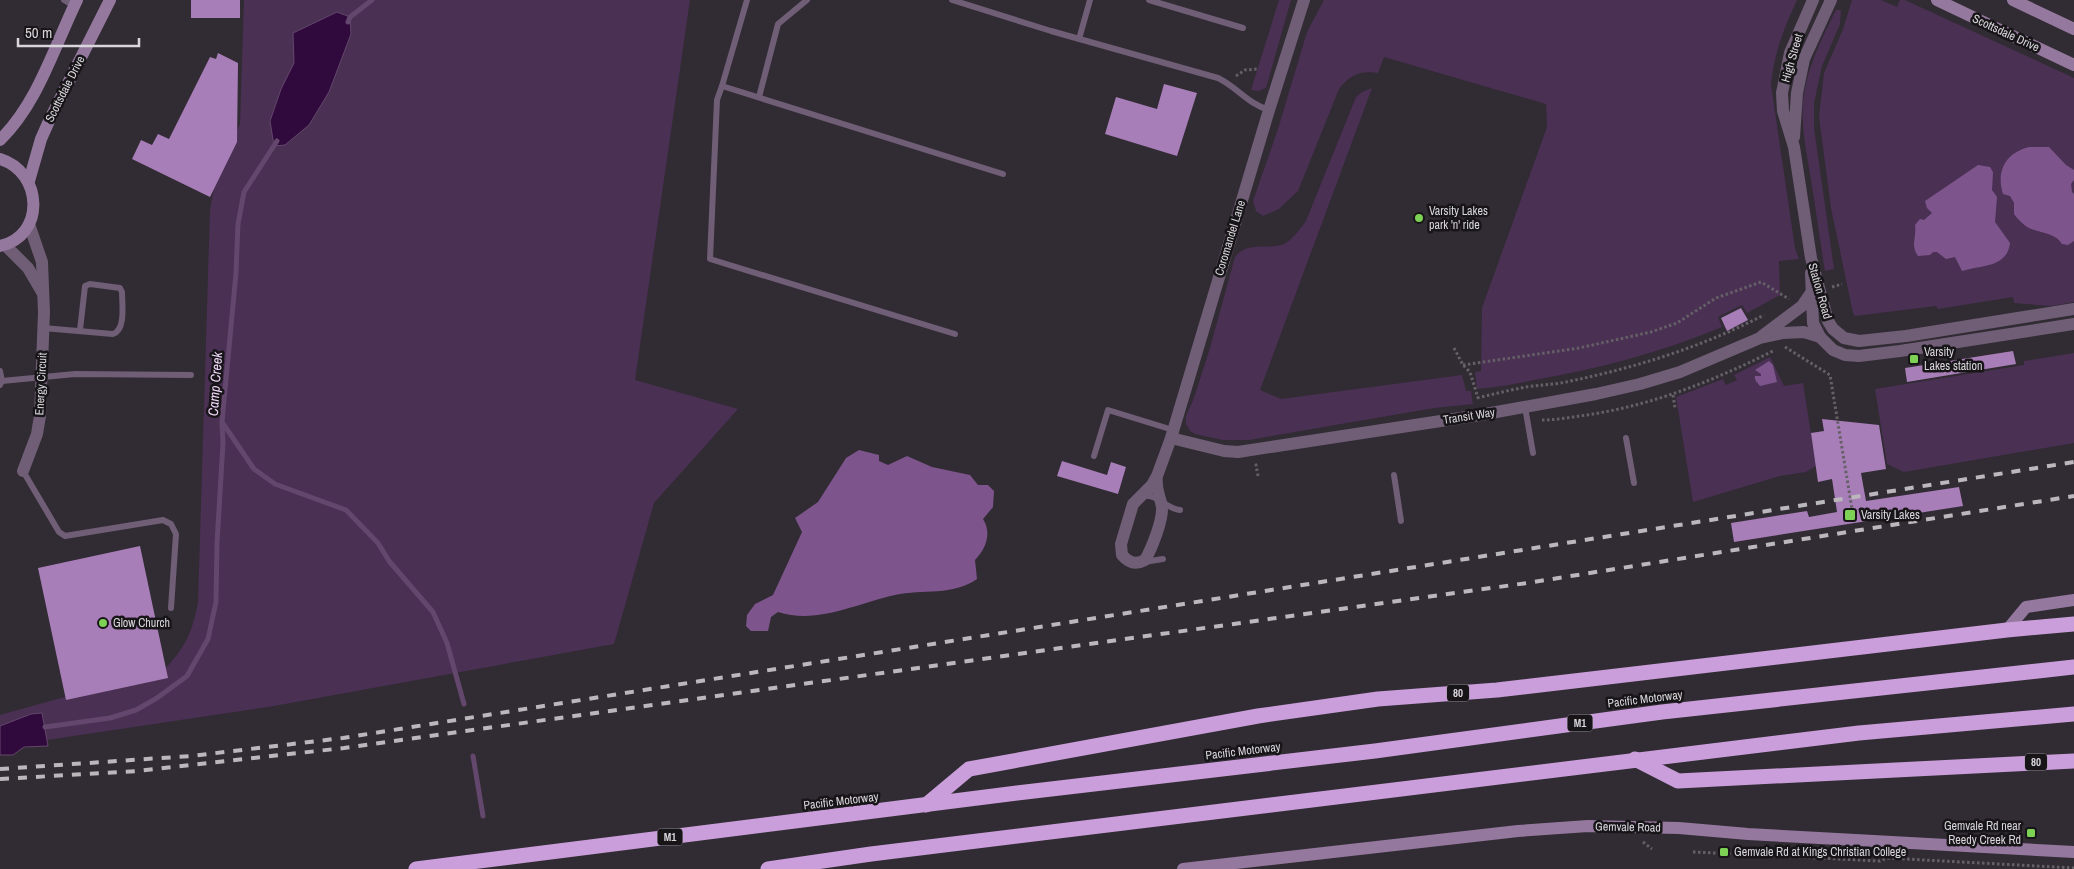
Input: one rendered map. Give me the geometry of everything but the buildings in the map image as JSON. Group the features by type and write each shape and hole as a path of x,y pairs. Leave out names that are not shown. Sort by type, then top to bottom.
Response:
{"highway":[{"name":"80","path":"924,806 969,770 1258,716 1378,699 1516,688 2007,630 2074,624"},
{"name":"Pacific Motorway","path":"416,869 1375,751 1662,712 2074,667"},
{"path":"768,869 871,854 1858,733 2074,714"},
{"name":"80","path":"1635,760 1678,780 2074,761"}],"main road":[{"name":"Scottsdale Drive","path":"29,181 41,139 49,121 110,0"},
{"name":"Scottsdale Drive","path":"1937,0 2074,65"},
{"path":"2013,0 2074,29"},
{"name":"Scottsdale Drive","path":"0,140 13,126 31,100 71,2"},
{"path":"0,158 21,170 29,181 34,195 34,209 29,224 19,236 3,245"},
{"path":"2007,630 2026,607 2074,600"},
{"name":"Gemvale Road","path":"1183,869 1518,831 1588,826 1679,828 1748,834 2074,852"}],"street":[{"name":"Coromandel Lane","path":"1157,476 1156,492 1162,507 1161,517 1150,552 1145,560 1140,563 1132,563 1126,560 1120,550 1136,499 1147,491 1157,476 1172,434 1304,0"},
{"name":"High Street","path":"1811,258 1794,147 1783,111 1782,93 1790,53 1813,0"},
{"name":"High Street","path":"1794,147 1797,94 1804,58 1831,0"},
{"name":"Energy Circuit","path":"23,471 37,434 42,376 42,262 29,224"},
{"name":"Energy Circuit","path":"3,245 28,268 43,294"},
{"name":"Station Road","path":"1811,258 1813,323 1820,337 1833,350 1845,355 1859,356 2074,324"},
{"name":"Station Road","path":"1811,258 1828,321 1838,334 1851,340 1865,341 1906,336 2074,309"},
{"name":"Transit Way","path":"1760,338 1802,306 1811,293"},
{"name":"Transit Way","path":"1172,434 1224,451 1238,452 1525,407 1640,384 1680,372 1760,338 1783,333 1804,332 1820,337"}],"lane":[{"path":"748,0 717,100 710,259 955,334"},
{"path":"759,97 778,24 807,0"},
{"path":"952,0 1079,40 1218,78 1228,83 1249,101 1269,110"},
{"path":"1079,40 1090,0"},
{"path":"1150,0 1244,28"},
{"path":"722,86 1003,174"},
{"path":"43,328 113,334 119,331 122,292 120,288 90,284 85,286 80,330"},
{"path":"0,371 1,383 42,376 75,374 191,375"},
{"path":"1525,407 1533,453"},
{"path":"1094,456 1108,410 1172,434"},
{"path":"1626,438 1634,483"},
{"path":"23,471 59,532 65,536 163,520 171,524 176,534 171,608"},
{"path":"1394,475 1401,521"},
{"path":"1136,499 1144,495 1160,500 1173,510 1180,510"},
{"path":"1140,563 1163,559"}],"path":[{"path":"1236,76 1244,70 1258,69"},
{"path":"1463,365 1579,348 1651,332 1677,323 1716,298 1761,282 1788,298"},
{"path":"1478,398 1607,373 1682,351 1713,337 1726,334 1766,314 1772,327"},
{"path":"1454,348 1463,365 1470,372 1476,391"},
{"path":"1830,375 1853,515"},
{"path":"1673,395 1675,408"},
{"path":"1693,852 1880,861 1888,858 2074,868"}],"shaded area":[{"path":"244,0 690,0 635,380 738,409 654,503 614,644 274,706 0,747 0,715 165,669 183,646 193,622 198,602 210,210 216,176 240,124"},
{"path":"1279,0 1291,0 1266,88 1258,91 1251,90"},
{"path":"1324,0 1797,0 1780,41 1771,85 1795,248 1799,259 1779,261 1780,295 1747,313 1742,305 1718,317 1722,327 1653,352 1582,371 1477,389 1475,372 1481,371 1482,308 1547,127 1546,104 1384,57 1378,73 1366,72 1351,77 1339,89 1298,191 1279,209 1263,216 1256,211 1253,201 1278,129 1307,32"},
{"path":"1852,0 1881,0 1897,7 1900,0 1905,0 2074,78 2074,302 2051,306 2014,303 2013,297 1938,309 1936,306 1855,316 1831,208 1819,117 1824,73 1843,29"},
{"path":"1836,10 1841,10 1840,24 1822,66 1814,103 1814,128 1834,269 1825,271 1805,144 1803,108 1806,84 1812,64"},
{"path":"337,12 350,17 351,34 329,92 309,125 285,145 274,146 270,121 281,89 294,63 293,33"},
{"path":"1372,88 1260,390 1281,399 1462,375 1466,391 1471,391 1473,404 1434,408 1249,440 1223,440 1195,434 1190,431 1186,424 1186,416 1194,398 1210,348 1235,257 1240,252 1251,247 1284,244 1299,230 1306,221 1356,97"},
{"path":"2029,147 2049,147 2066,165 2074,170 2074,180 2071,184 2074,194 2074,241 2068,245 2062,244 2052,235 2033,230 2025,225 2014,214 2014,203 2010,196 2003,194 2001,178 2004,164 2014,154"},
{"path":"1978,165 1990,167 1993,172 1992,190 1997,197 1995,222 2010,243 2008,251 1999,261 1962,271 1955,257 1946,259 1937,252 1918,256 1914,248 1915,225 1920,219 1924,220 1932,213 1927,208 1925,201"},
{"path":"2074,353 2074,443 1904,472 1887,464 1875,389 2024,365 2024,361"},
{"path":"1770,357 1784,386 1803,383 1816,466 1806,472 1780,476 1693,502 1676,397 1723,379 1726,385 1737,380 1734,375"},
{"path":"1769,361 1773,365 1777,382 1760,386 1755,376 1761,376 1761,374 1755,370"},
{"path":"859,450 879,455 879,461 888,465 907,456 932,467 970,475 978,485 988,485 994,491 993,507 983,519 987,530 985,546 975,560 977,579 958,588 895,595 822,614 807,616 778,612 771,617 768,631 751,631 746,626 747,615 755,604 773,595 802,532 795,518 818,502 846,458"},
{"path":"42,713 48,746 24,747 13,755 0,755 0,726 31,714"}],"waterway":[{"name":"Camp Creek","path":"348,22 350,17 372,0"},
{"name":"Camp Creek","path":"277,141 244,192 238,224 236,273 222,422 254,469 275,484 346,510 378,543 389,561 433,612 447,643 464,704"},
{"path":"45,727 110,718 136,710 157,698 187,676 208,639 216,602 217,543 223,443 222,423"},
{"name":"Camp Creek","path":"473,756 483,816"}],"railway":[{"path":"0,769 191,756 343,738 2074,462"},
{"path":"0,779 137,771 344,748 1527,583 2074,496"}],"place":[{"name":"Varsity Lakes park 'n' ride","path":"1419,218"},
{"name":"Varsity Lakes station","path":"1914,359"},
{"name":"Varsity Lakes","path":"1850,515"},
{"name":"Glow Church","path":"103,623"},
{"name":"Gemvale Rd near Reedy Creek Rd","path":"2031,833"},
{"name":"Gemvale Rd at Kings Christian College","path":"1724,852"}]}
